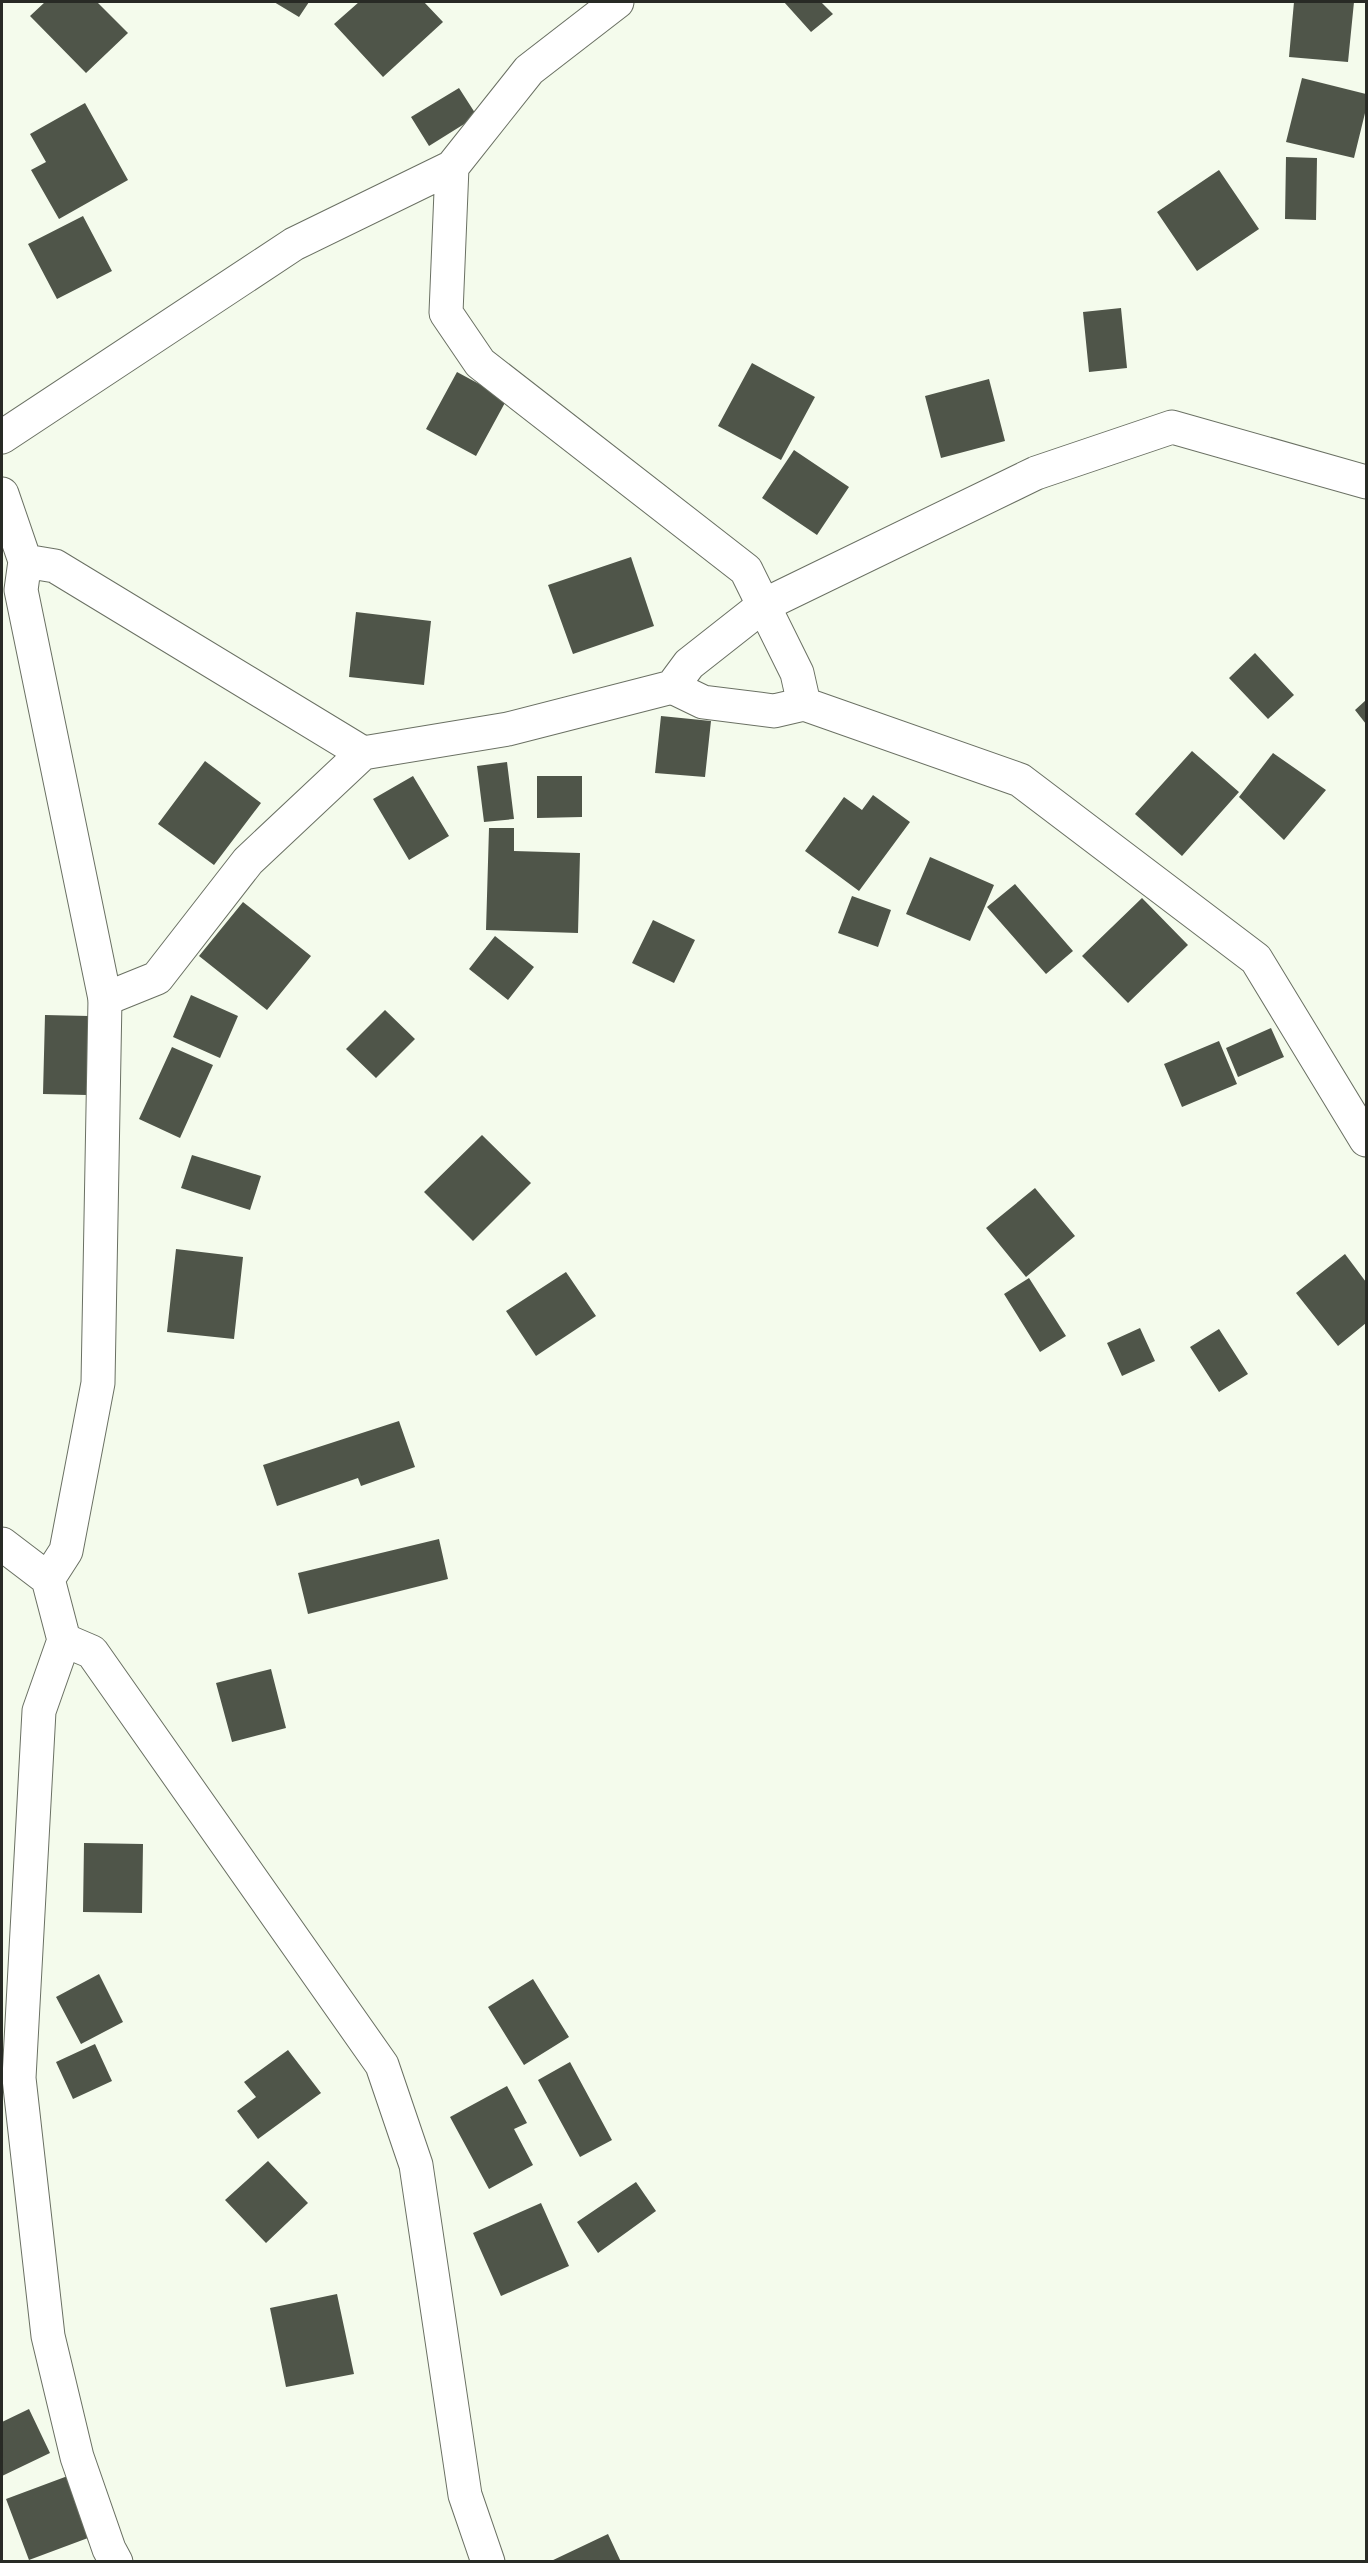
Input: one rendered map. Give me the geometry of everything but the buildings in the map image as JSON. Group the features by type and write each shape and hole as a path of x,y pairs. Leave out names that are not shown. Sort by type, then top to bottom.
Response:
{"street":[{"path":"2,437 294,244 452,167 529,70 617,2"},
{"path":"452,167 446,313 480,363 746,570 796,673 804,704"},
{"path":"105,999 157,978 248,861 363,753 508,729 672,687 689,664 764,605 1036,473 1172,427 1366,482"},
{"path":"2,494 24,561 21,590 105,999 98,1383 66,1551 48,1579"},
{"path":"24,561 56,566 363,753"},
{"path":"672,687 703,702 774,711 804,704 1020,780 1256,959 1366,1140"},
{"path":"2,1544 48,1579 64,1640 39,1711 19,2078 48,2336 77,2457 109,2549 116,2562"},
{"path":"64,1640 92,1652 382,2065 416,2164 465,2496 488,2562"}]}
